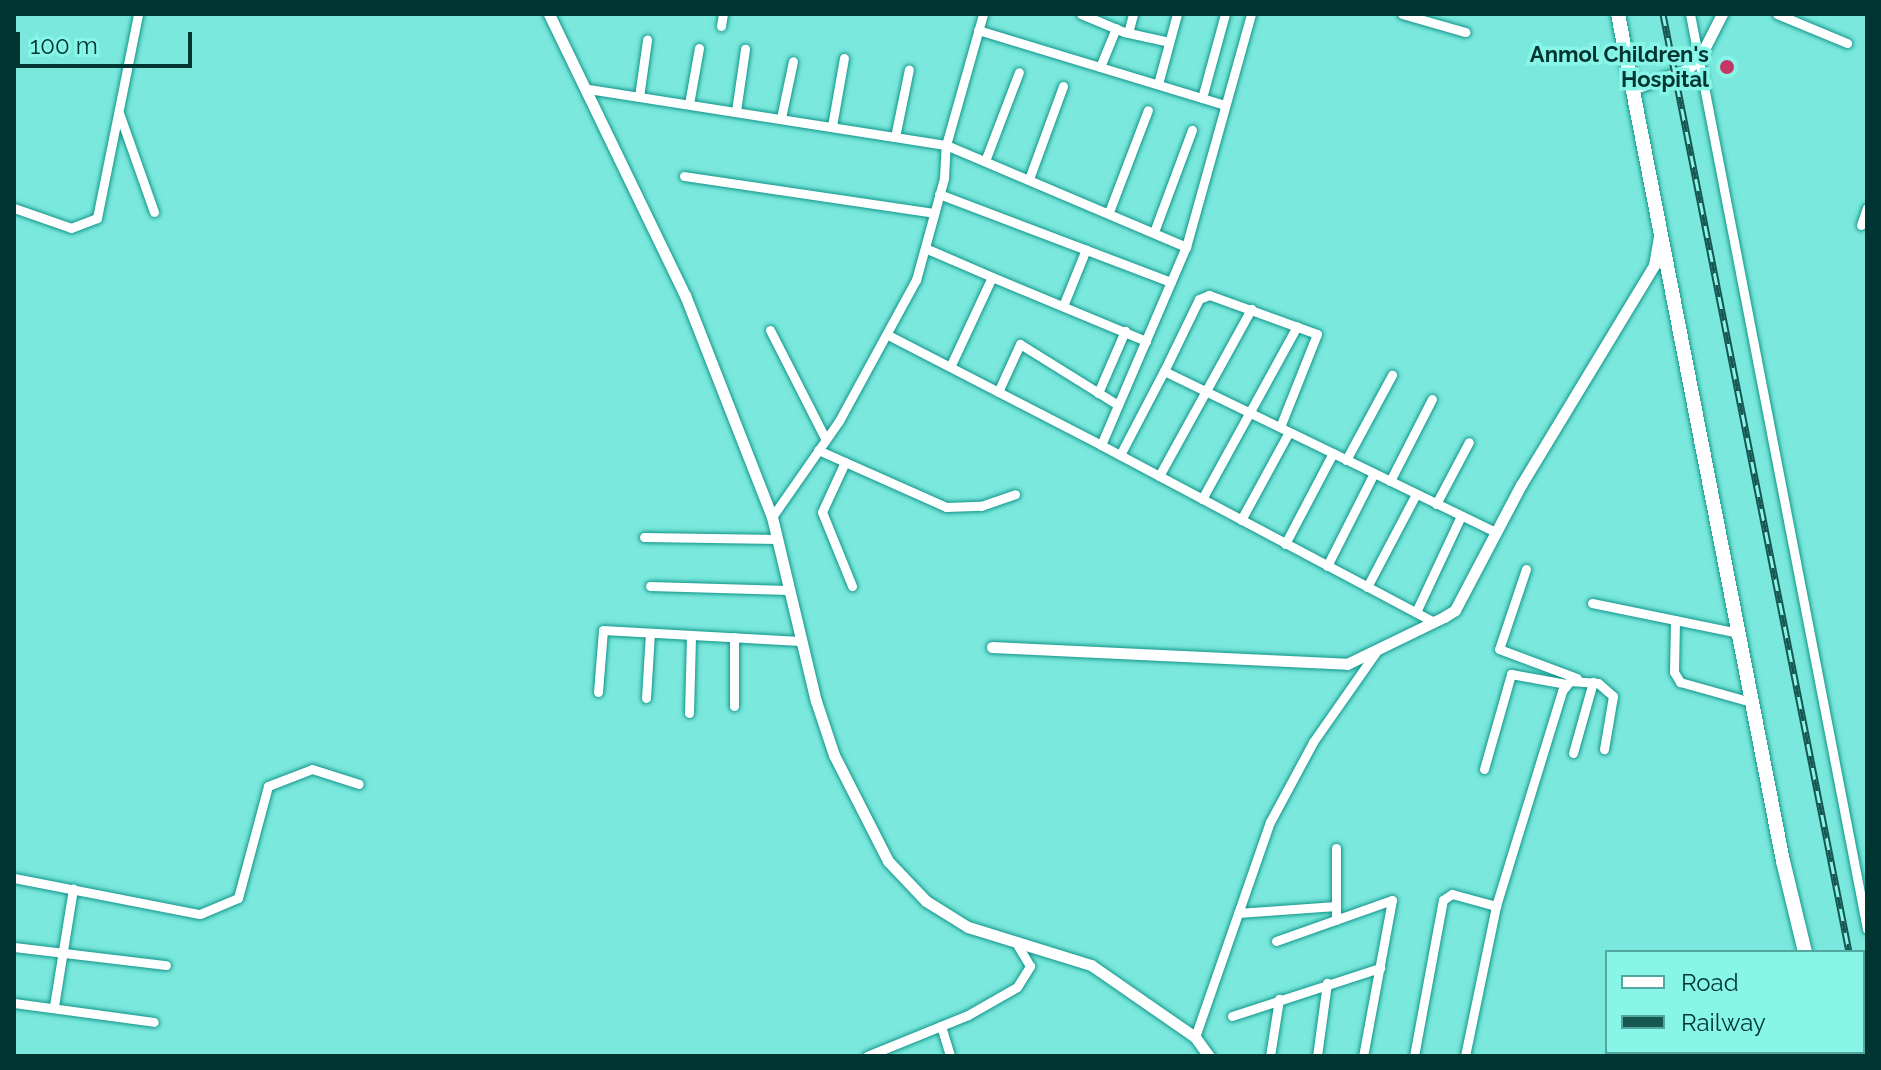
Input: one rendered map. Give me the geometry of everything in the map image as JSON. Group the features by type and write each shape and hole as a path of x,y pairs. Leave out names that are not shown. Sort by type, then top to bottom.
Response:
{"main road":[{"path":"1617,14 1751,702 1805,950"}],"street":[{"path":"14,208 71,228 91,224 99,212 138,14"},
{"path":"549,14 679,281 772,517 800,641 834,755 888,861 926,901 949,917 1018,946 1091,965 1195,1037 1209,1056"},
{"path":"721,26 723,14"},
{"path":"772,517 826,440 888,335 916,280 939,194 946,145 983,14"},
{"path":"1083,14 1128,33 1169,42"},
{"path":"1128,33 1133,14"},
{"path":"1158,84 1177,14"},
{"path":"1202,98 1225,14"},
{"path":"1101,445 1186,247 1251,14"},
{"path":"1690,14 1867,929"},
{"path":"1632,89 1676,77 1699,59 1722,14"},
{"path":"1777,14 1847,43"},
{"path":"1408,15 1465,32"},
{"path":"1100,67 1116,28"},
{"path":"978,30 1225,105"},
{"path":"639,97 647,40"},
{"path":"689,104 699,48"},
{"path":"736,111 745,49"},
{"path":"832,126 844,58"},
{"path":"781,118 793,61"},
{"path":"895,137 909,69"},
{"path":"985,161 1019,72"},
{"path":"1029,179 1063,86"},
{"path":"588,89 946,145 1186,247"},
{"path":"1109,212 1148,110"},
{"path":"119,112 154,212"},
{"path":"1154,232 1192,130"},
{"path":"684,176 934,213"},
{"path":"939,194 1171,282"},
{"path":"1861,225 1867,208"},
{"path":"992,647 1347,664 1455,610 1495,532 1654,265 1660,232"},
{"path":"925,248 1146,341"},
{"path":"1063,306 1086,249"},
{"path":"950,367 992,277"},
{"path":"1120,455 1199,299 1209,295 1317,334 1285,430 1241,520"},
{"path":"1159,476 1251,309"},
{"path":"1202,499 1297,326"},
{"path":"770,330 826,440"},
{"path":"1098,393 1125,331"},
{"path":"888,335 1434,622"},
{"path":"998,392 1020,344 1118,405"},
{"path":"1164,371 1495,532"},
{"path":"1346,460 1392,375"},
{"path":"1390,481 1432,399"},
{"path":"1436,504 1469,442"},
{"path":"818,450 946,507 981,506 1015,494"},
{"path":"1285,544 1333,453"},
{"path":"845,462 822,512 852,586"},
{"path":"1327,566 1374,473"},
{"path":"1367,587 1416,494"},
{"path":"1416,612 1461,516"},
{"path":"644,537 777,539"},
{"path":"1526,569 1499,649 1608,686 1613,696 1604,749"},
{"path":"650,586 789,590"},
{"path":"1592,603 1738,633"},
{"path":"1675,620 1674,672 1680,682 1751,702"},
{"path":"598,692 603,630 800,641"},
{"path":"646,698 650,633"},
{"path":"689,713 691,635"},
{"path":"734,637 734,706"},
{"path":"1195,1037 1285,790 1378,649"},
{"path":"1484,769 1511,674 1566,684 1580,679"},
{"path":"1573,753 1593,682"},
{"path":"1465,1056 1496,906 1566,684"},
{"path":"14,878 200,914 238,898 268,786 312,769 359,784"},
{"path":"1336,848 1336,920"},
{"path":"54,1006 73,889"},
{"path":"1414,1056 1443,900 1452,894 1496,906"},
{"path":"1276,941 1392,900 1363,1056"},
{"path":"1238,913 1336,906"},
{"path":"867,1056 941,1026 1017,987 1030,966 1018,946"},
{"path":"14,947 166,965"},
{"path":"1232,1016 1380,968"},
{"path":"1317,1056 1327,983"},
{"path":"1270,1056 1279,999"},
{"path":"14,1003 54,1006 154,1022"},
{"path":"941,1026 950,1056"}],"railway":[{"path":"1663,14 1849,950"},
{"path":"1865,1030 1867,1040"}],"place":[{"name":"Anmol Children's Hospital","path":"1727,67"}]}
